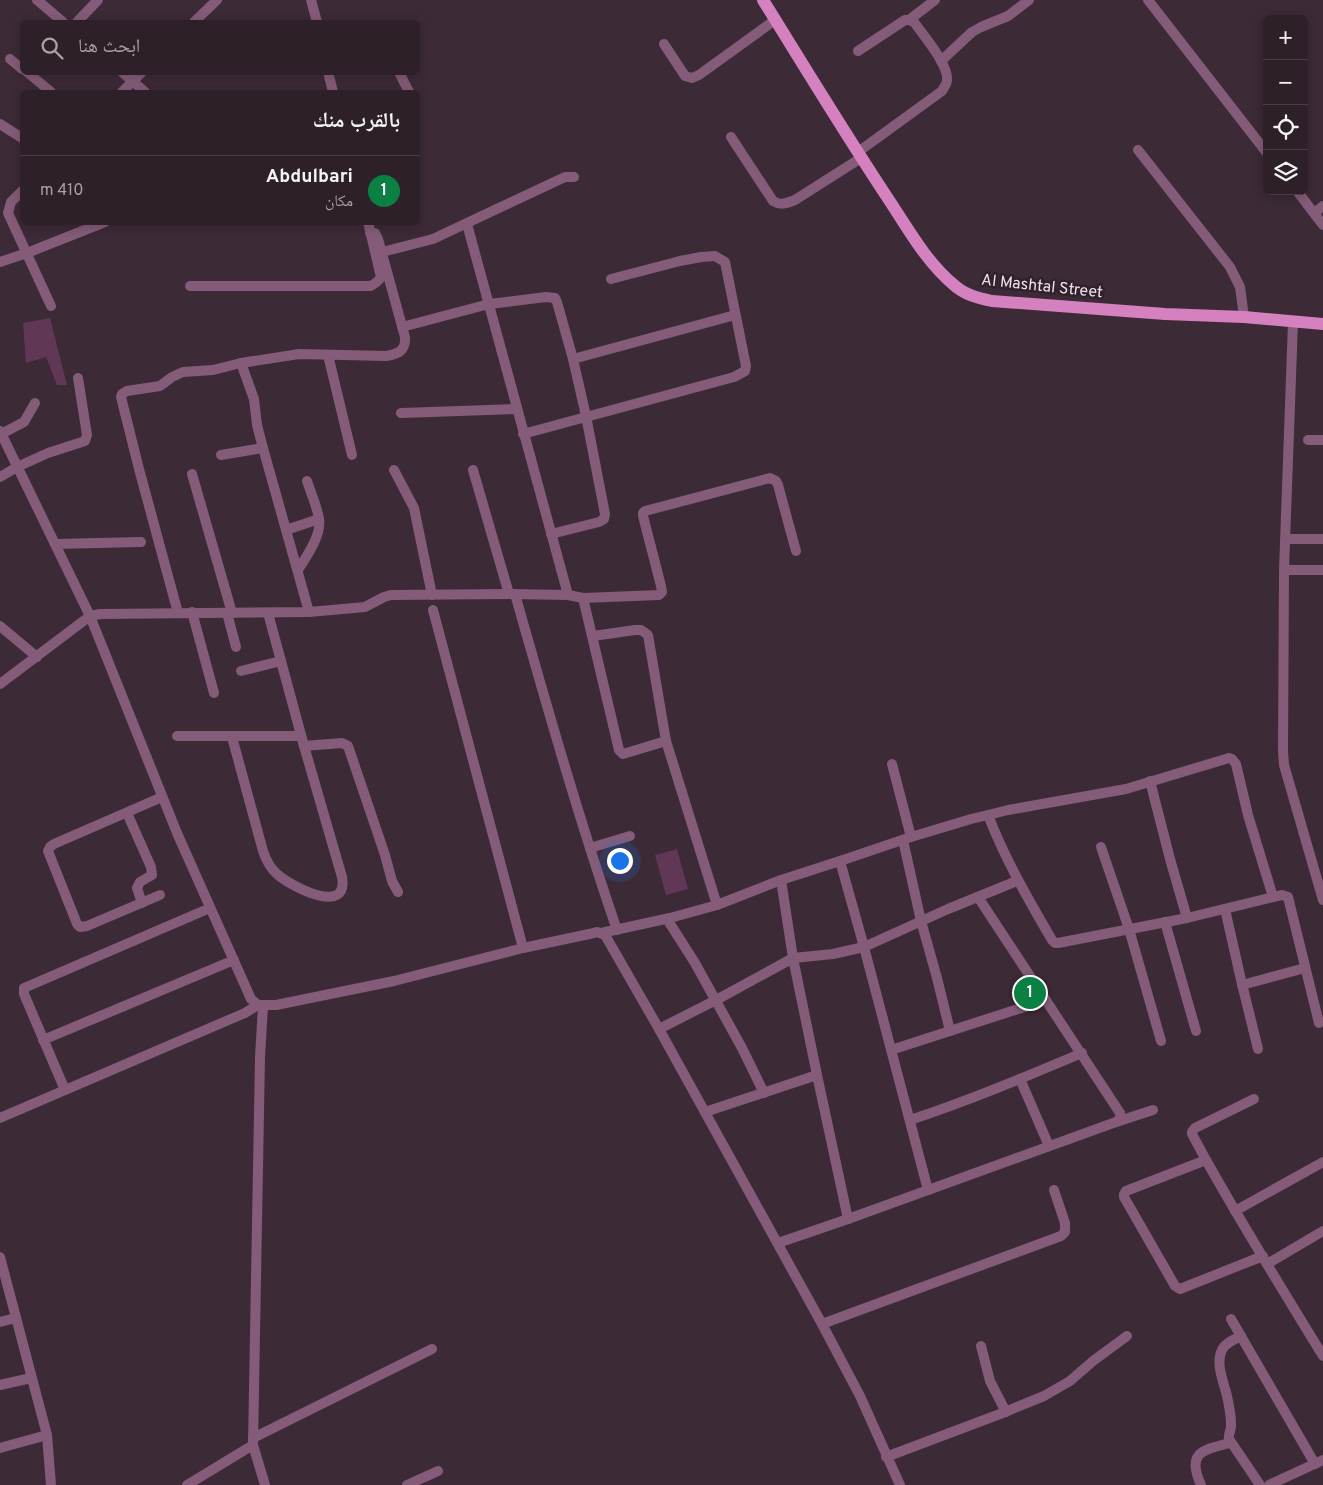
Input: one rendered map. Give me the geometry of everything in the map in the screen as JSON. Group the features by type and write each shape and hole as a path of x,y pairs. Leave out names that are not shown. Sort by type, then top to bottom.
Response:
{"main road":[{"name":"Al Mashtal Street","path":"762,0 918,243 941,273 955,287 974,298 992,302 1323,324"}],"street":[{"path":"37,0 61,20"},
{"path":"79,20 98,0"},
{"path":"196,20 217,0"},
{"path":"311,0 316,20"},
{"path":"858,51 905,20 909,20 935,0"},
{"path":"941,61 972,32 1008,16 1029,0"},
{"path":"1148,0 1265,150"},
{"path":"664,44 685,76 692,78 775,20"},
{"path":"731,137 773,201 777,204 783,204 795,200 860,155 942,90 947,80 947,73 914,22 909,20"},
{"path":"10,59 20,67"},
{"path":"31,75 49,90"},
{"path":"125,75 143,90"},
{"path":"124,90 139,75"},
{"path":"329,75 332,90"},
{"path":"400,75 408,90"},
{"path":"0,124 20,137"},
{"path":"1138,150 1230,267 1240,287 1244,318"},
{"path":"382,252 433,239 565,177 574,177"},
{"path":"20,193 12,202 8,213 52,306"},
{"path":"1300,195 1323,225"},
{"path":"1314,213 1323,206"},
{"path":"467,224 568,595"},
{"path":"0,262 98,225"},
{"path":"190,286 370,286 379,281 381,277 369,225"},
{"path":"178,613 122,394 128,391 160,386 183,372 213,370 299,354 386,356 397,354 403,350 405,344 402,327 378,235 370,233"},
{"path":"523,434 690,389 742,374 745,371 746,366 725,262 715,256 680,261 611,279"},
{"path":"402,327 489,304 546,297 555,298 573,359 605,514 604,519 600,522 551,534"},
{"path":"573,359 735,315"},
{"path":"1293,322 1284,570 1282,751 1284,765 1320,880 1323,900"},
{"path":"328,355 352,455"},
{"path":"242,364 254,398 257,425 309,612"},
{"path":"0,477 48,453 83,442 87,438 78,378"},
{"path":"35,404 24,422 1,432 90,616 162,797 248,994 251,1000 260,1006"},
{"path":"401,413 516,408"},
{"path":"1308,440 1323,440"},
{"path":"221,455 263,448"},
{"path":"394,470 414,508 432,595"},
{"path":"473,470 590,848 618,930"},
{"path":"192,474 230,613 236,647"},
{"path":"0,684 90,616 100,614 309,612 365,607 391,595 512,594 568,595 584,598 659,595 662,592 643,516 645,511 770,478 776,480 778,485 796,551"},
{"path":"298,570 308,555 319,527 319,519 307,480"},
{"path":"286,530 319,519"},
{"path":"1286,539 1323,539"},
{"path":"55,544 141,542"},
{"path":"1284,570 1323,570"},
{"path":"584,598 619,750 623,754 666,742"},
{"path":"433,610 523,948"},
{"path":"192,612 214,693"},
{"path":"232,737 268,864 288,883 302,890 329,897 338,894 342,890 343,884 268,613"},
{"path":"0,626 37,657"},
{"path":"593,636 635,630 640,630 648,635 666,742 717,905"},
{"path":"241,670 281,661"},
{"path":"177,736 302,741 348,746 392,881 398,892"},
{"path":"0,1118 260,1006 276,1006 394,981 523,948 594,932 601,933 618,930 666,919 717,905 840,860 971,819 1008,810 1126,789 1226,758 1236,764 1248,815 1273,897"},
{"path":"892,764 922,921 950,1031"},
{"path":"1150,781 1187,918"},
{"path":"160,895 87,926 80,927 77,924 48,851 54,844 162,797"},
{"path":"126,813 151,867 152,875 140,882 137,888 142,902"},
{"path":"988,815 1017,881 1052,940 1058,943 1187,918 1282,895 1288,897 1319,1023"},
{"path":"590,848 630,836"},
{"path":"1102,847 1129,929 1161,1041"},
{"path":"840,860 928,1190"},
{"path":"781,880 792,958 848,1219"},
{"path":"659,1029 792,958 833,954 864,947 948,909 1017,881"},
{"path":"978,897 1120,1113 1121,1118 1116,1122"},
{"path":"65,1090 24,994 24,988 210,908"},
{"path":"1225,909 1258,1048"},
{"path":"666,919 688,951 716,1000 764,1092"},
{"path":"1164,922 1196,1031"},
{"path":"601,933 605,935 614,949 822,1324 860,1396 900,1485"},
{"path":"43,1040 234,960"},
{"path":"1242,985 1305,968"},
{"path":"891,1050 1046,1000"},
{"path":"260,1006 253,1442 265,1485"},
{"path":"910,1120 1020,1079 1082,1053"},
{"path":"705,1112 817,1075"},
{"path":"1020,1079 1049,1146"},
{"path":"1254,1099 1195,1128 1192,1134 1235,1211 1323,1356"},
{"path":"778,1243 1153,1110"},
{"path":"1206,1160 1126,1191 1124,1194 1175,1286 1180,1289 1265,1260 1323,1231"},
{"path":"1235,1211 1323,1162"},
{"path":"822,1324 1061,1236 1066,1232 1065,1223 1054,1190"},
{"path":"0,1257 46,1435 51,1485"},
{"path":"0,1322 16,1318"},
{"path":"1231,1319 1319,1462 1269,1485"},
{"path":"886,1457 1006,1412 1062,1387 1127,1336"},
{"path":"1241,1336 1226,1344 1220,1356 1222,1382 1227,1397 1232,1426 1228,1435 1230,1443 1260,1485"},
{"path":"981,1346 990,1381 1006,1412"},
{"path":"187,1485 253,1442 432,1349"},
{"path":"0,1386 32,1378"},
{"path":"0,1448 46,1435"},
{"path":"1201,1485 1196,1469 1196,1458 1206,1449 1230,1443"},
{"path":"407,1485 438,1471"}],"shaded area":[{"path":"50,318 67,385 57,385 46,357 26,363 23,323"},
{"path":"677,849 688,889 666,895 655,855"}],"place":[{"name":"Abdulbari","path":"1030,993"}]}
